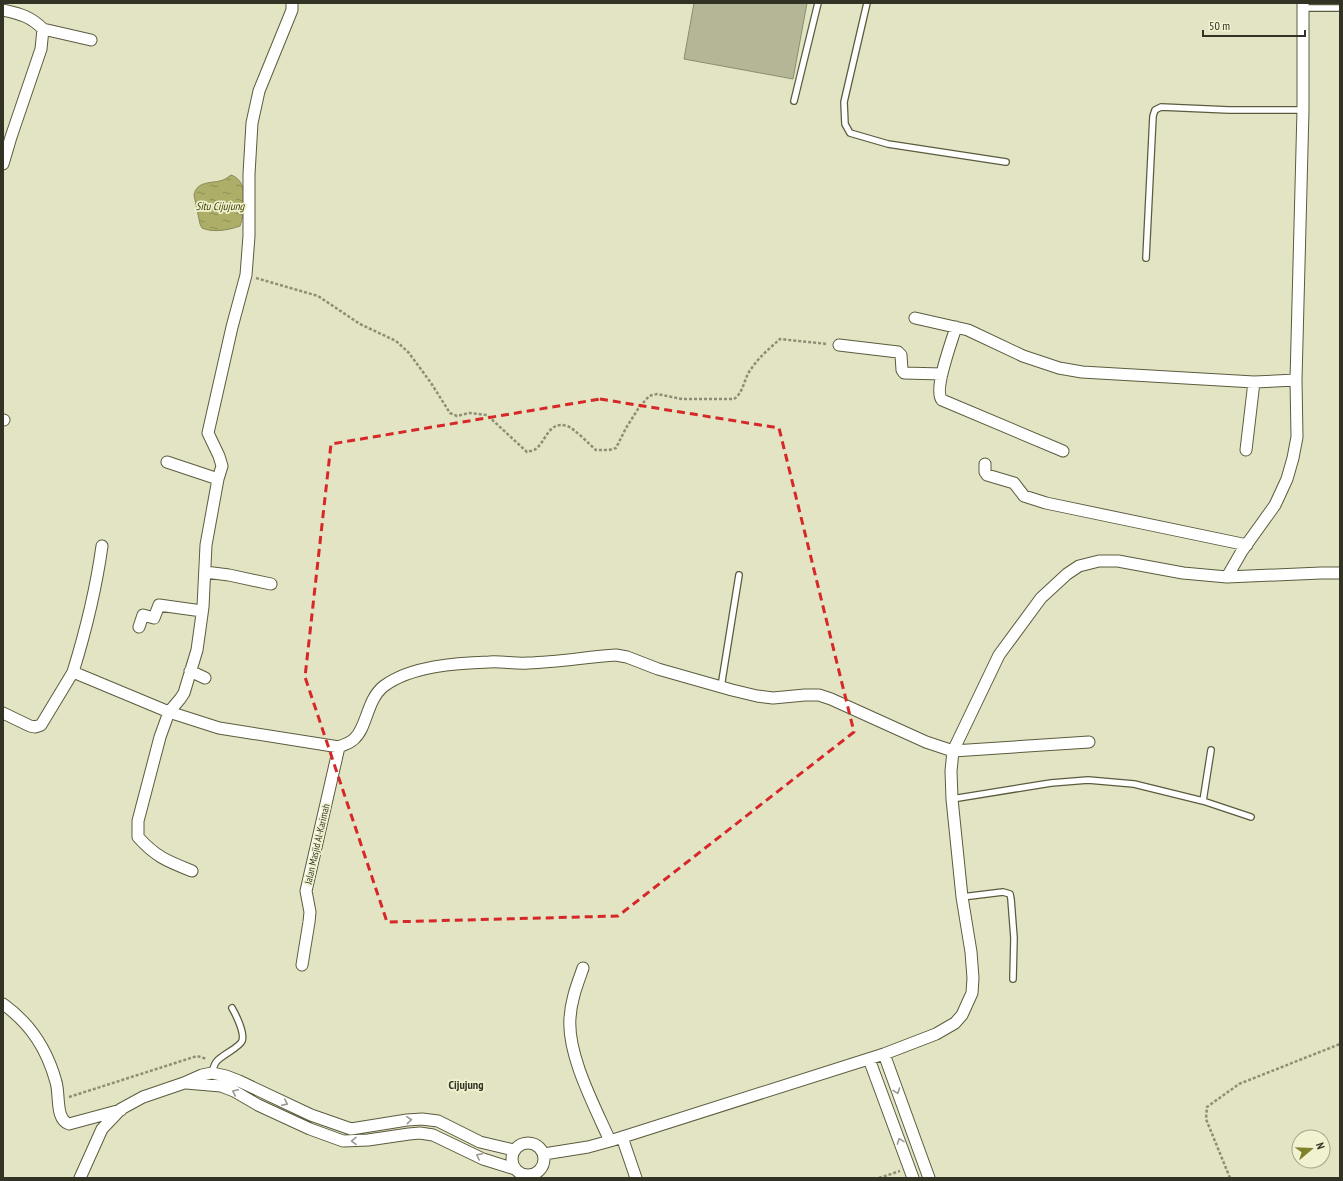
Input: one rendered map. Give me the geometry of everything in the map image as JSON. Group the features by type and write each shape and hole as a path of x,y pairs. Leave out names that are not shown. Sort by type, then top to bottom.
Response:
{"street":[{"path":"192,871 165,860 150,850 138,837 138,821 160,737 169,712 184,693 197,650 202,611 206,545 218,479 222,466 208,433 232,327 246,275 250,236 249,174 252,123 259,91 292,10 292,3"},
{"path":"1228,574 1244,548 1275,505 1287,479 1297,437 1296,380 1303,110 1303,5"},
{"path":"3,10 24,15 35,21 43,29 91,40"},
{"path":"3,164 41,49 43,29"},
{"path":"915,318 976,333 1023,356 1059,368 1082,372 1254,382 1296,380"},
{"path":"956,327 942,374 939,393 942,400 1063,451"},
{"path":"839,345 898,352 901,355 902,370 904,373 942,374"},
{"path":"1246,450 1254,382"},
{"path":"167,462 218,479"},
{"path":"985,464 985,472 987,475 1014,483 1024,496 1046,503 1244,548"},
{"path":"3,713 30,726 35,727 41,725 73,672 83,641 98,578 102,546"},
{"path":"544,1154 583,1148 610,1141 869,1059 936,1034 955,1023 962,1015 972,993 973,978 972,952 962,897 952,800 951,771 953,751 999,655 1041,598 1067,574 1079,566 1090,562 1109,560 1184,573 1340,573"},
{"path":"205,572 229,575 271,584"},
{"path":"139,628 143,616 154,618 159,605 202,611"},
{"path":"73,672 169,712 219,728 339,747 350,743 357,737 369,707 383,686 418,670 455,664 490,662 527,664 616,655 627,657 658,669 757,696 773,698 819,695 831,698 926,742 953,751 1089,742"},
{"path":"190,671 205,678"},
{"name":"Jalan Masjid Al-Karimah","path":"302,965 310,912 306,891 339,747"},
{"path":"582,968 573,995 570,1019 572,1041 585,1086 610,1141"},
{"path":"3,1004 14,1012 33,1032 45,1052 57,1083 60,1117 64,1122 69,1124 121,1110"},
{"path":"884,1054 928,1178"},
{"path":"869,1059 911,1173"},
{"path":"80,1178 102,1129 121,1110 143,1096 184,1083 202,1074 212,1073 239,1081 311,1115 351,1129 407,1120 422,1119 438,1121 480,1142 514,1150"},
{"path":"184,1083 221,1086 234,1091 258,1105 310,1130 343,1141 368,1140 409,1134 433,1135 483,1159 515,1169"},
{"path":"622,1137 636,1178"},
{"path":"527,1142 534,1143 541,1148 544,1154 542,1169 536,1174 521,1174 512,1165 514,1150 519,1144 527,1142"}],"lane":[{"path":"794,100 818,3"},
{"path":"867,3 844,102 845,124 850,132 888,144 1006,162"},
{"path":"1303,5 1340,8"},
{"path":"1146,258 1153,116 1155,110 1161,108 1303,110"},
{"path":"722,687 739,575"},
{"path":"1203,801 1211,750"},
{"path":"952,800 1051,783 1088,780 1134,784 1203,801 1251,817"},
{"path":"962,897 1003,892 1010,894 1014,938 1013,979"},
{"path":"212,1073 216,1062 242,1041 242,1034 237,1017 232,1008"}],"path":[{"path":"246,275 318,296 360,324 396,341 409,353 431,383 450,413 457,416 469,413 488,416 527,452 534,450 550,429 557,426 567,426 596,450 610,450 616,448 638,409 649,396 657,394 682,399 734,399 739,395 750,369 780,338 839,345"},
{"path":"1230,1178 1206,1119 1207,1107 1239,1084 1340,1044"},
{"path":"59,1101 197,1056 216,1062"},
{"path":"879,1178 911,1173"}],"highlighted area":[{"path":"600,399 779,428 854,732 618,916 387,922 305,677 331,444"}],"water":[{"name":"Situ Cijujung","path":"231,175 237,178 244,190 244,205 240,226 221,230 206,230 202,228 194,195 196,190 198,187 206,183 223,180"}],"building":[{"path":"694,3 807,3 793,79 684,59"}],"district":[{"name":"Cijujung","path":"466,1084"}]}
